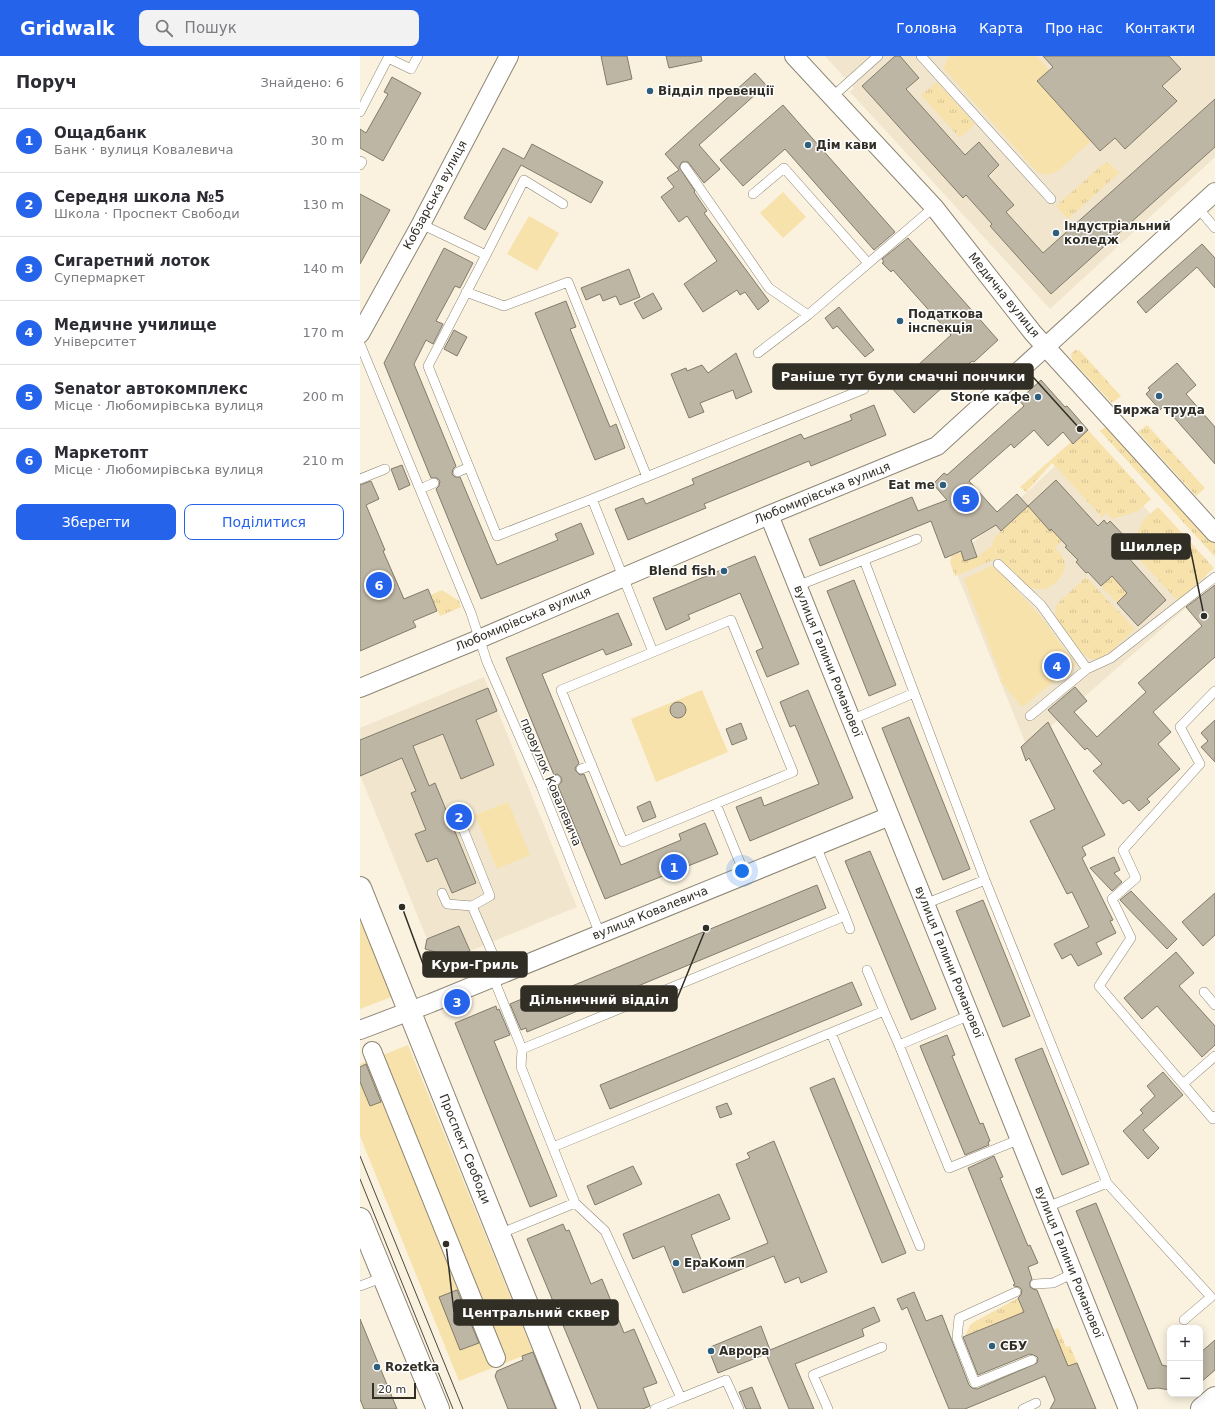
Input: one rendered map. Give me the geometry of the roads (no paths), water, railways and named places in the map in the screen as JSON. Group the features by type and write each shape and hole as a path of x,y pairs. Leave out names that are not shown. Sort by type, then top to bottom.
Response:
{"main road":[{"name":"Проспект Свободи","path":"360,888 569,1409"},
{"path":"360,1219 438,1409"},
{"path":"1202,1409 1215,1398"}],"street":[{"name":"Кобзарська вулиця","path":"360,334 421,224 509,56"},
{"name":"Медична вулиця","path":"794,56 934,206 1033,333 1215,533"},
{"name":"Любомирівська вулиця","path":"360,688 936,446 1215,192"},
{"name":"вулиця Галини Романової","path":"769,515 1128,1409"},
{"name":"вулиця Ковалевича","path":"360,1030 890,816"},
{"path":"372,1052 496,1358"}],"lane":[{"path":"360,112 388,57 411,69 418,56"},
{"path":"832,97 878,56"},
{"path":"921,56 1051,199"},
{"path":"360,161 362,162 360,165"},
{"path":"685,167 769,288 808,315"},
{"path":"753,194 784,168 868,263"},
{"path":"563,204 524,180 428,366 497,536 864,389"},
{"path":"758,352 808,315 934,206"},
{"path":"1197,207 1215,228"},
{"path":"421,224 486,254"},
{"path":"466,292 504,306 568,282 647,477"},
{"name":"провулок Ковалевича","path":"360,344 471,613 486,662 541,786 600,934"},
{"path":"458,472 469,467"},
{"path":"360,479 385,469"},
{"path":"420,489 434,483"},
{"path":"592,499 653,652"},
{"path":"797,586 917,539"},
{"path":"864,560 986,880 1107,1182 1211,1298 1184,1320"},
{"path":"998,564 1041,606 1087,669"},
{"path":"1030,716 1087,669 1111,658 1215,577"},
{"path":"731,620 793,772 623,842 561,690 653,652 731,620"},
{"path":"1215,691 1180,727 1200,764 1123,850 1136,878 1112,900 1131,938 1099,986 1213,1119 1215,1116"},
{"path":"851,720 914,693"},
{"path":"581,769 592,765"},
{"path":"541,786 556,780"},
{"path":"716,804 745,875"},
{"path":"442,893 447,904 472,906 490,896 462,826"},
{"path":"816,846 850,929"},
{"path":"925,904 986,880"},
{"path":"472,906 498,966 493,977 522,1049 521,1067 575,1203 604,1231 681,1398"},
{"path":"522,1049 845,916"},
{"path":"867,970 949,1168 1020,1139"},
{"path":"1204,992 1215,1005"},
{"path":"553,1147 884,1011"},
{"path":"899,1045 970,1015"},
{"path":"831,1033 920,1246"},
{"path":"1183,1084 1215,1056"},
{"path":"1047,1207 1107,1182"},
{"path":"499,1234 575,1203"},
{"path":"1035,1284 1053,1283 1074,1273"},
{"path":"360,1286 384,1277"},
{"path":"1016,1292 959,1318 956,1338 975,1383 1032,1360"},
{"path":"828,1409 813,1375 882,1347"},
{"path":"655,1409 726,1380 739,1409"},
{"path":"1023,1409 1036,1404"}],"tram line":[{"path":"360,1156 463,1409"},
{"path":"360,1179 453,1409"}],"place":[{"name":"Відділ превенції","path":"650,91"},
{"name":"Дiм кави","path":"808,145"},
{"name":"Індустріальний коледж","path":"1056,233"},
{"name":"Податкова інспекція","path":"900,321"},
{"name":"Биржа труда","path":"1159,396"},
{"name":"Stone кафе","path":"1038,397"},
{"name":"Раніше тут були смачні пончики","path":"1080,429"},
{"name":"Eat me","path":"943,485"},
{"name":"Senator автокомплекс","path":"966,499"},
{"name":"Blend fish","path":"724,571"},
{"name":"Маркетопт","path":"379,585"},
{"name":"Шиллер","path":"1204,616"},
{"name":"Медичне училище","path":"1057,666"},
{"name":"Середня школа №5","path":"459,817"},
{"name":"Ощадбанк","path":"674,867"},
{"name":"Кури-Гриль","path":"402,907"},
{"name":"Дільничний відділ","path":"706,928"},
{"name":"Сигаретний лоток","path":"457,1002"},
{"name":"Центральний сквер","path":"446,1244"},
{"name":"ЕраКомп","path":"676,1263"},
{"name":"СБУ","path":"992,1346"},
{"name":"Аврора","path":"711,1351"},
{"name":"Rozetka","path":"377,1367"}]}
